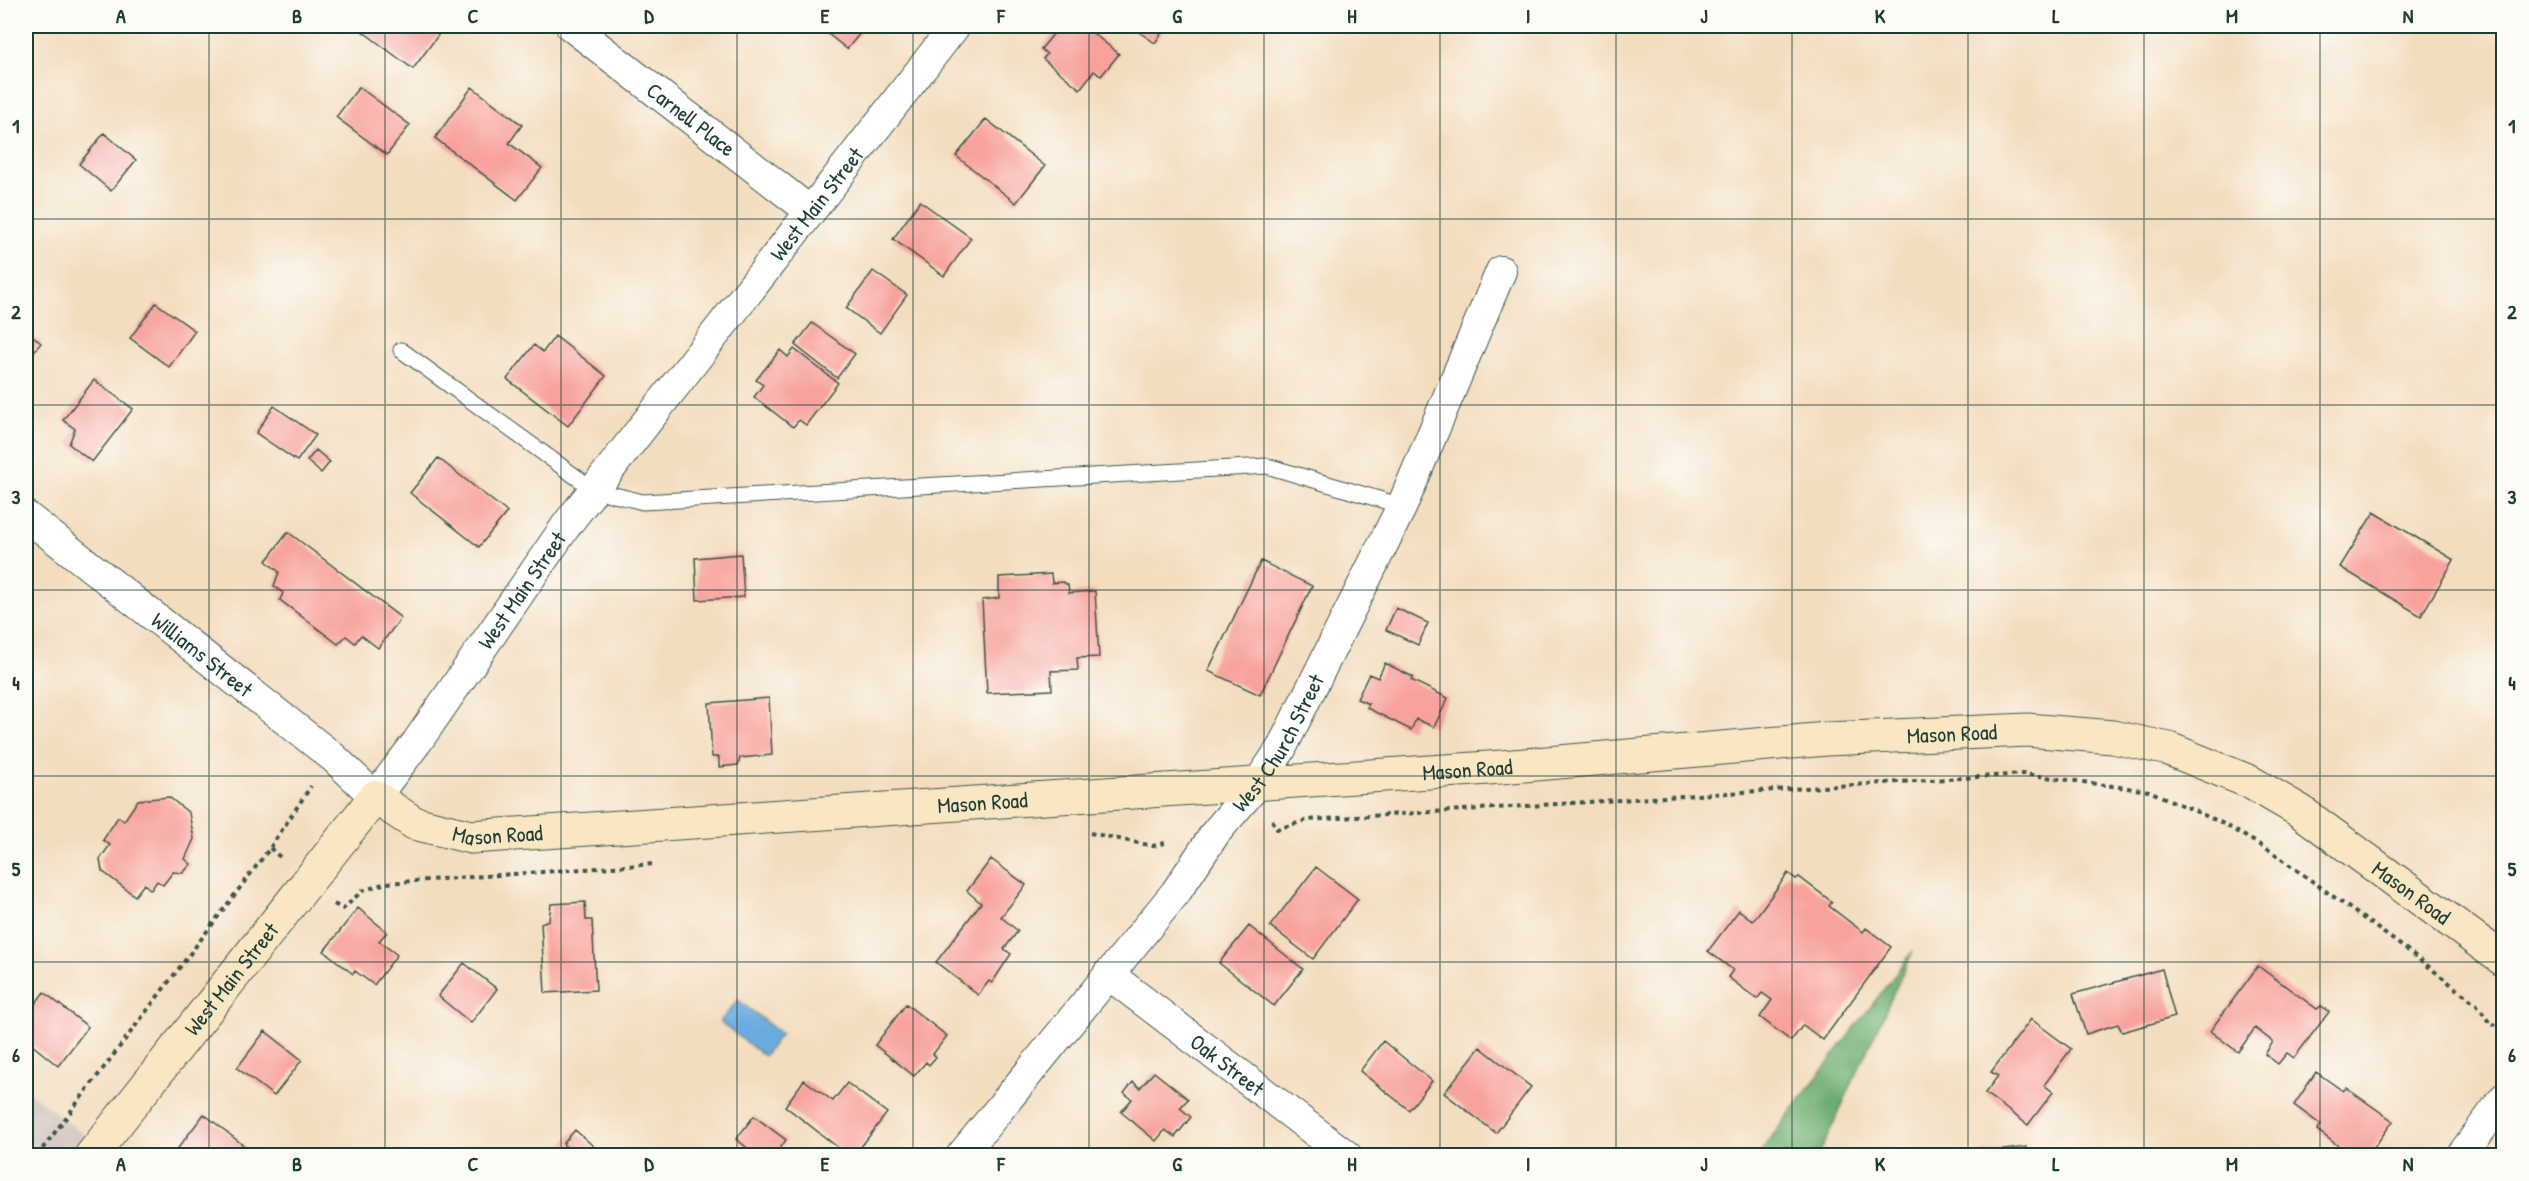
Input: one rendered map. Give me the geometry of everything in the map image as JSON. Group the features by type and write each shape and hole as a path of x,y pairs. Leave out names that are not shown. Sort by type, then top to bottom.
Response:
{"main road":[{"name":"Mason Road","path":"375,797 414,823 471,837 1489,768 1827,739 2027,730 2113,737 2169,749 2250,782 2300,811 2504,960"},
{"name":"West Main Street","path":"91,1155 375,797"}],"street":[{"name":"Carnell Place","path":"571,26 810,211"},
{"name":"West Main Street","path":"375,797 594,490 726,324 810,211 955,26"},
{"name":"West Church Street","path":"961,1155 1176,892 1216,832 1258,783 1290,734 1402,506 1502,271"},
{"name":"Williams Street","path":"26,516 334,758 375,797"},
{"name":"Oak Street","path":"1108,974 1347,1155"},
{"path":"2461,1155 2504,1098"}],"lane":[{"path":"401,350 594,490 643,502 1267,466 1402,506"}],"path":[{"path":"1273,820 1277,829 1308,820 2024,774 2150,791 2220,822 2269,850 2410,952 2476,1004 2491,1025 2504,1023"},
{"path":"37,1155 270,848 311,786"},
{"path":"1079,834 1114,837 1153,846"},
{"path":"270,848 280,857"},
{"path":"343,909 362,891 386,883 661,863"}],"shaded area":[{"path":"26,1090 98,1146 91,1155 26,1155"}],"green space":[{"path":"1913,951 1819,1155 1758,1155"}],"water":[{"path":"738,1000 781,1034 764,1056 720,1022"}],"building":[{"path":"360,26 428,26 439,34 413,69 358,28"},
{"path":"818,26 866,26 847,49"},
{"path":"1060,26 1084,26 1119,54 1101,76 1094,71 1080,89 1043,59 1047,54 1041,49"},
{"path":"1143,26 1166,26 1155,43 1139,32"},
{"path":"359,87 410,125 387,155 336,117"},
{"path":"472,87 522,125 509,143 542,168 517,200 435,138"},
{"path":"986,119 1045,166 1016,203 956,156"},
{"path":"104,133 136,160 111,191 79,164"},
{"path":"920,201 971,238 944,276 893,239"},
{"path":"873,271 907,295 880,333 846,308"},
{"path":"156,303 195,331 169,367 130,338"},
{"path":"812,323 855,354 837,378 795,345"},
{"path":"26,330 41,343 26,361"},
{"path":"555,336 606,376 568,426 507,379 534,345 543,352"},
{"path":"794,349 838,383 806,425 799,420 793,427 754,397 763,385 756,380 780,350 788,357"},
{"path":"94,380 133,409 92,462 69,444 75,429 63,420"},
{"path":"274,406 316,435 297,461 256,433"},
{"path":"316,450 330,462 321,473 307,461"},
{"path":"438,458 507,512 479,547 410,493"},
{"path":"2374,512 2454,560 2421,616 2340,567"},
{"path":"288,532 401,618 378,648 361,635 355,643 346,636 338,644 280,600 283,593 274,586 279,572 266,561"},
{"path":"741,554 744,597 697,600 695,558"},
{"path":"1261,561 1312,586 1260,695 1208,671"},
{"path":"1051,574 1052,583 1063,582 1068,585 1069,593 1095,591 1099,657 1077,658 1078,670 1051,671 1052,690 987,693 982,600 999,598 999,577"},
{"path":"1396,608 1428,623 1418,645 1386,630"},
{"path":"1385,663 1413,677 1411,680 1448,698 1434,727 1416,719 1411,730 1367,708 1369,704 1357,699 1369,674 1378,678"},
{"path":"769,698 772,755 740,758 738,765 719,767 719,757 712,757 709,703"},
{"path":"169,797 189,813 194,839 185,859 191,864 183,873 173,872 163,885 157,881 151,890 144,884 135,896 102,871 100,859 110,845 103,840 118,817 124,821 138,800"},
{"path":"991,859 1026,885 1001,917 1018,931 1004,949 1011,954 992,983 989,981 978,995 936,962 981,903 967,891"},
{"path":"1316,867 1358,899 1313,959 1270,926"},
{"path":"1788,873 1796,879 1799,877 1832,902 1829,906 1863,932 1866,928 1891,947 1823,1040 1803,1025 1791,1041 1760,1017 1772,1000 1762,993 1757,999 1728,977 1733,970 1708,951 1739,910 1753,921"},
{"path":"585,902 586,920 592,920 596,990 545,993 541,923 549,920 551,904"},
{"path":"358,908 387,932 379,941 397,955 374,985 355,971 353,974 324,951"},
{"path":"1249,926 1303,969 1274,1006 1219,963"},
{"path":"464,963 497,989 471,1023 438,996"},
{"path":"2258,966 2317,1009 2321,1006 2329,1012 2294,1058 2287,1053 2278,1064 2265,1054 2273,1042 2255,1028 2238,1052 2210,1031"},
{"path":"2162,969 2175,1017 2122,1032 2118,1024 2086,1034 2073,994"},
{"path":"44,992 88,1027 58,1066 26,1040 26,1016"},
{"path":"906,1004 947,1036 933,1054 936,1057 929,1065 926,1062 914,1076 875,1045"},
{"path":"2031,1019 2071,1049 2044,1085 2053,1092 2028,1125 1985,1093 1998,1076 1991,1072"},
{"path":"265,1031 302,1060 274,1096 237,1068"},
{"path":"1383,1041 1432,1081 1409,1110 1360,1071"},
{"path":"1480,1047 1531,1087 1496,1133 1444,1093"},
{"path":"1154,1072 1188,1099 1180,1108 1191,1117 1175,1137 1165,1130 1156,1141 1121,1112 1132,1099 1124,1093 1133,1082 1140,1088"},
{"path":"2316,1072 2343,1091 2346,1088 2393,1121 2368,1156 2352,1156 2317,1130 2321,1125 2294,1105"},
{"path":"804,1080 833,1101 847,1083 887,1113 854,1156 849,1156 785,1106"},
{"path":"204,1114 257,1156 180,1156 175,1152"},
{"path":"754,1116 786,1140 775,1156 758,1156 736,1139"},
{"path":"575,1130 599,1151 595,1156 576,1156 563,1144"},
{"path":"2027,1147 2028,1156 1972,1156 1972,1154"}]}
